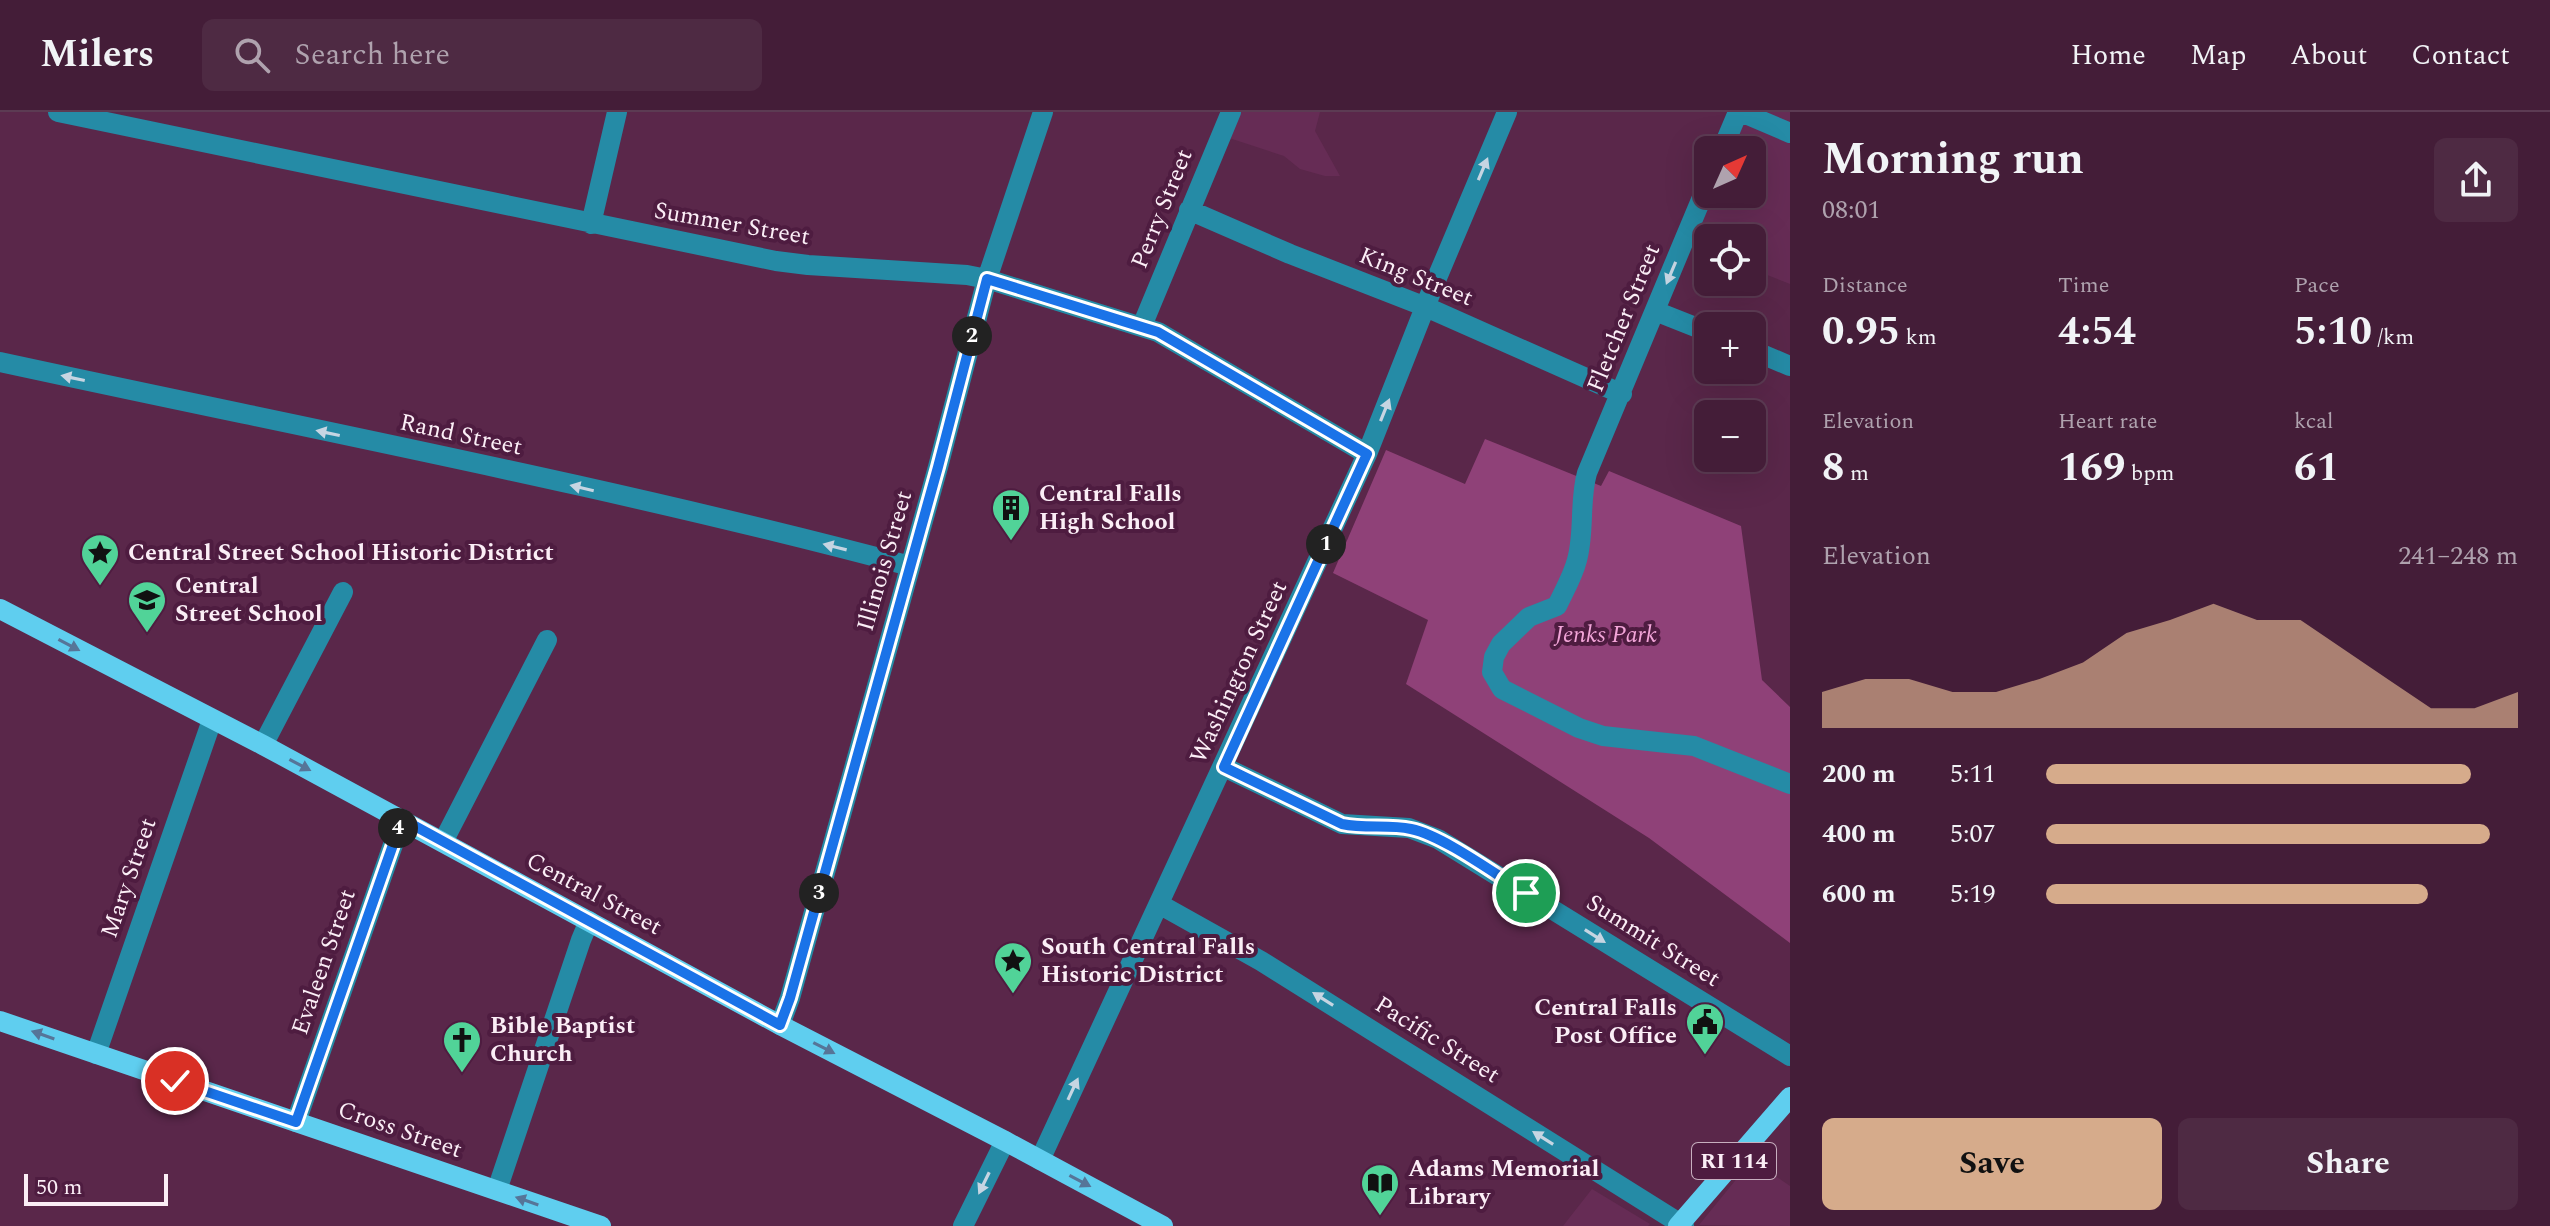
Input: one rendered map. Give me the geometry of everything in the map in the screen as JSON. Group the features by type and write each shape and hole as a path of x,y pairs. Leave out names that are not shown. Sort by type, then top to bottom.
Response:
{"main road":[{"name":"Central Street","path":"0,609 263,745 780,1025 1163,1226"},
{"name":"Cross Street","path":"0,1021 601,1226"},
{"name":"RI 114","path":"1681,1225 1790,1097"}],"street":[{"name":"Summer Street","path":"58,112 776,261 987,279 1158,332 1367,454"},
{"path":"591,224 617,112"},
{"name":"Illinois Street","path":"780,1025 910,566 987,279 1043,112"},
{"name":"Perry Street","path":"1142,326 1231,112"},
{"name":"Washington Street","path":"1040,1160 1367,454 1506,112"},
{"path":"1728,136 1739,112 1790,133"},
{"name":"Fletcher Street","path":"1698,208 1587,473 1582,491 1581,539 1571,577 1557,606 1529,617 1501,644 1494,657 1492,672 1508,693 1579,728 1603,736 1694,746 1790,784"},
{"name":"King Street","path":"1189,210 1290,254 1426,307 1622,394"},
{"path":"1655,311 1694,326"},
{"path":"1766,356 1790,366"},
{"name":"Rand Street","path":"0,362 523,474 910,566"},
{"path":"263,745 343,592"},
{"path":"443,842 547,640"},
{"name":"Mary Street","path":"96,1054 212,720"},
{"name":"Summit Street","path":"1224,767 1342,824 1409,828 1438,839 1790,1056"},
{"name":"Evaleen Street","path":"296,1122 402,819"},
{"name":"Pacific Street","path":"1159,904 1261,961 1681,1225"},
{"path":"497,1190 589,921"},
{"path":"963,1226 1005,1141"}],"shaded area":[{"path":"1230,112 1320,112 1315,131 1340,176 1325,176 1300,169 1284,156 1223,136"},
{"path":"1738,112 1790,112 1790,284 1766,275 1766,224 1695,224 1702,208 1766,208 1766,136 1728,136"},
{"path":"1694,227 1694,246 1687,243"},
{"path":"1752,1160 1790,1186 1790,1226 1699,1225"},
{"path":"1592,1189 1650,1224 1563,1226"}],"green space":[{"name":"Jenks Park","path":"1485,439 1601,486 1609,471 1741,526 1762,680 1790,707 1790,943 1649,838 1406,684 1428,620 1333,573 1386,450 1465,484"}],"place":[{"name":"Central Falls High School","path":"1011,542"},
{"name":"Central Street School Historic District","path":"100,587"},
{"name":"Central Street School","path":"147,634"},
{"name":"South Central Falls Historic District","path":"1013,995"},
{"name":"Central Falls Post Office","path":"1705,1056"},
{"name":"Bible Baptist Church","path":"462,1074"},
{"name":"Adams Memorial Library","path":"1380,1217"}],"route":[{"path":"175,1081 296,1122 402,819 780,1025 938,467 987,279 1158,332 1367,454 1224,767 1342,824 1409,828 1429,835 1526,893"}]}
